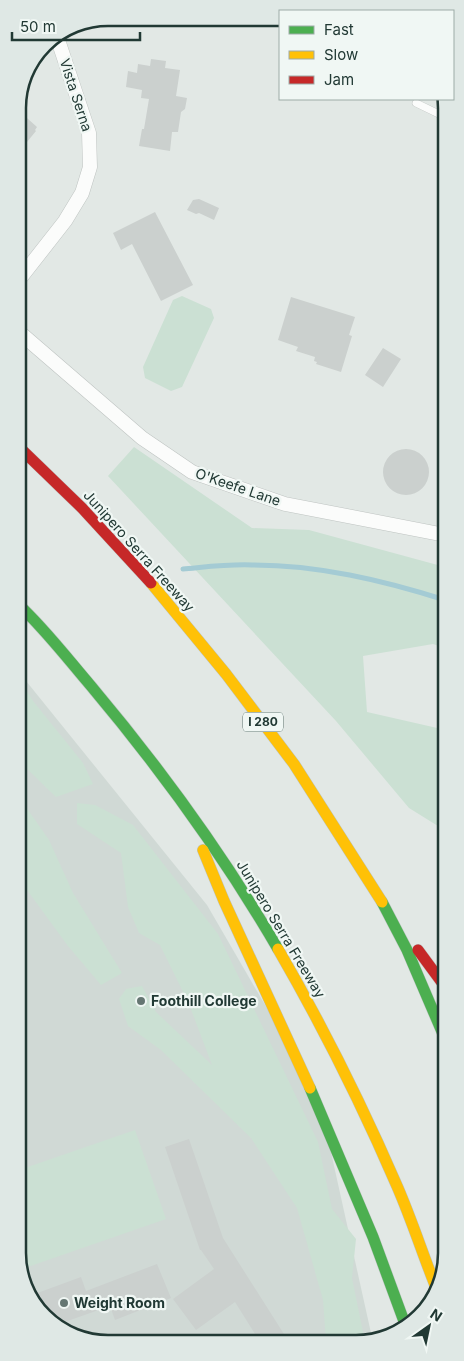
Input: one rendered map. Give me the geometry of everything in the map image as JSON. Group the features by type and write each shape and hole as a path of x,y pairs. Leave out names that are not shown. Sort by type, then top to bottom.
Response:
{"highway":[{"name":"Junipero Serra Freeway","path":"26,454 82,508 156,589 226,674 294,764 385,908 407,950 438,1022"},
{"name":"Junipero Serra Freeway","path":"26,612 123,724 191,814 244,891 303,992 355,1094 393,1179 433,1279"},
{"path":"191,814 206,857 229,911 344,1166 381,1256 403,1320"},
{"path":"385,908 438,978"}],"street":[{"name":"Vista Serna","path":"26,271 65,221 82,193 90,167 89,133 59,43"},
{"name":"O'Keefe Lane","path":"26,338 142,438 192,472 286,504 438,534"}],"lane":[{"path":"416,104 438,114"}],"shaded area":[{"name":"Foothill College","path":"26,681 207,905 319,1098 371,1333 355,1335 109,1335 92,1333 72,1326 58,1318 43,1303 31,1279 26,1252"}],"green space":[{"path":"182,296 211,309 214,318 182,387 171,391 145,378 143,367 173,300"},
{"path":"134,447 252,528 309,530 438,565 438,646 433,644 363,656 367,712 438,728 438,826 409,808 336,721 108,476"},
{"path":"26,690 83,763 93,784 56,797 26,768"},
{"path":"77,803 95,805 133,825 218,934 318,1142 332,1209 356,1239 352,1278 363,1334 326,1335 323,1300 297,1208 251,1138 161,1050 128,1026 119,999 126,989 142,986 156,1012 212,1065 189,1004 160,945 139,933 128,907 121,853 77,824"},
{"path":"26,807 49,840 73,893 122,973 101,985 68,946 26,889"},
{"path":"135,1130 166,1219 28,1267 26,1168"}],"building":[{"path":"151,59 166,61 165,68 180,70 176,96 187,98 185,109 181,112 178,132 172,132 170,151 139,146 149,99 141,98 142,90 126,87 128,71 137,73 138,64 150,66"},
{"path":"26,117 37,127 26,143"},
{"path":"199,199 219,208 214,220 187,210 193,200"},
{"path":"155,212 193,285 161,301 132,244 121,250 113,233"},
{"path":"291,297 355,317 349,335 352,336 341,372 316,364 317,362 314,361 315,357 296,351 298,347 278,340"},
{"path":"383,348 401,359 383,387 365,375"},
{"path":"401,449 411,449 423,455 428,463 428,481 423,489 415,494 401,495 393,492 386,485 383,477 383,467 386,459 393,452"},
{"path":"189,1139 223,1238 285,1335 256,1335 235,1302 196,1330 173,1299 214,1269 200,1250 165,1147"},
{"path":"157,1264 171,1298 115,1320 110,1306 65,1322 50,1311 37,1293 81,1277 86,1291"}],"waterway":[{"path":"183,569 243,565 301,568 374,580 438,598"}],"traffic: fast":[{"path":"26,612 117,717 190,813 236,880 278,949"},
{"path":"382,902 407,950 438,1022"},
{"path":"310,1088 373,1237 403,1320"}],"traffic: slow":[{"path":"151,583 226,674 294,764 382,902"},
{"path":"203,850 224,901 310,1088"},
{"path":"278,949 326,1036 370,1125 402,1198 433,1279"}],"traffic: jam":[{"path":"26,454 82,508 151,583"},
{"path":"418,950 438,977"}],"place":[{"name":"Foothill College","path":"141,1001"},
{"name":"Weight Room","path":"64,1303"}]}
